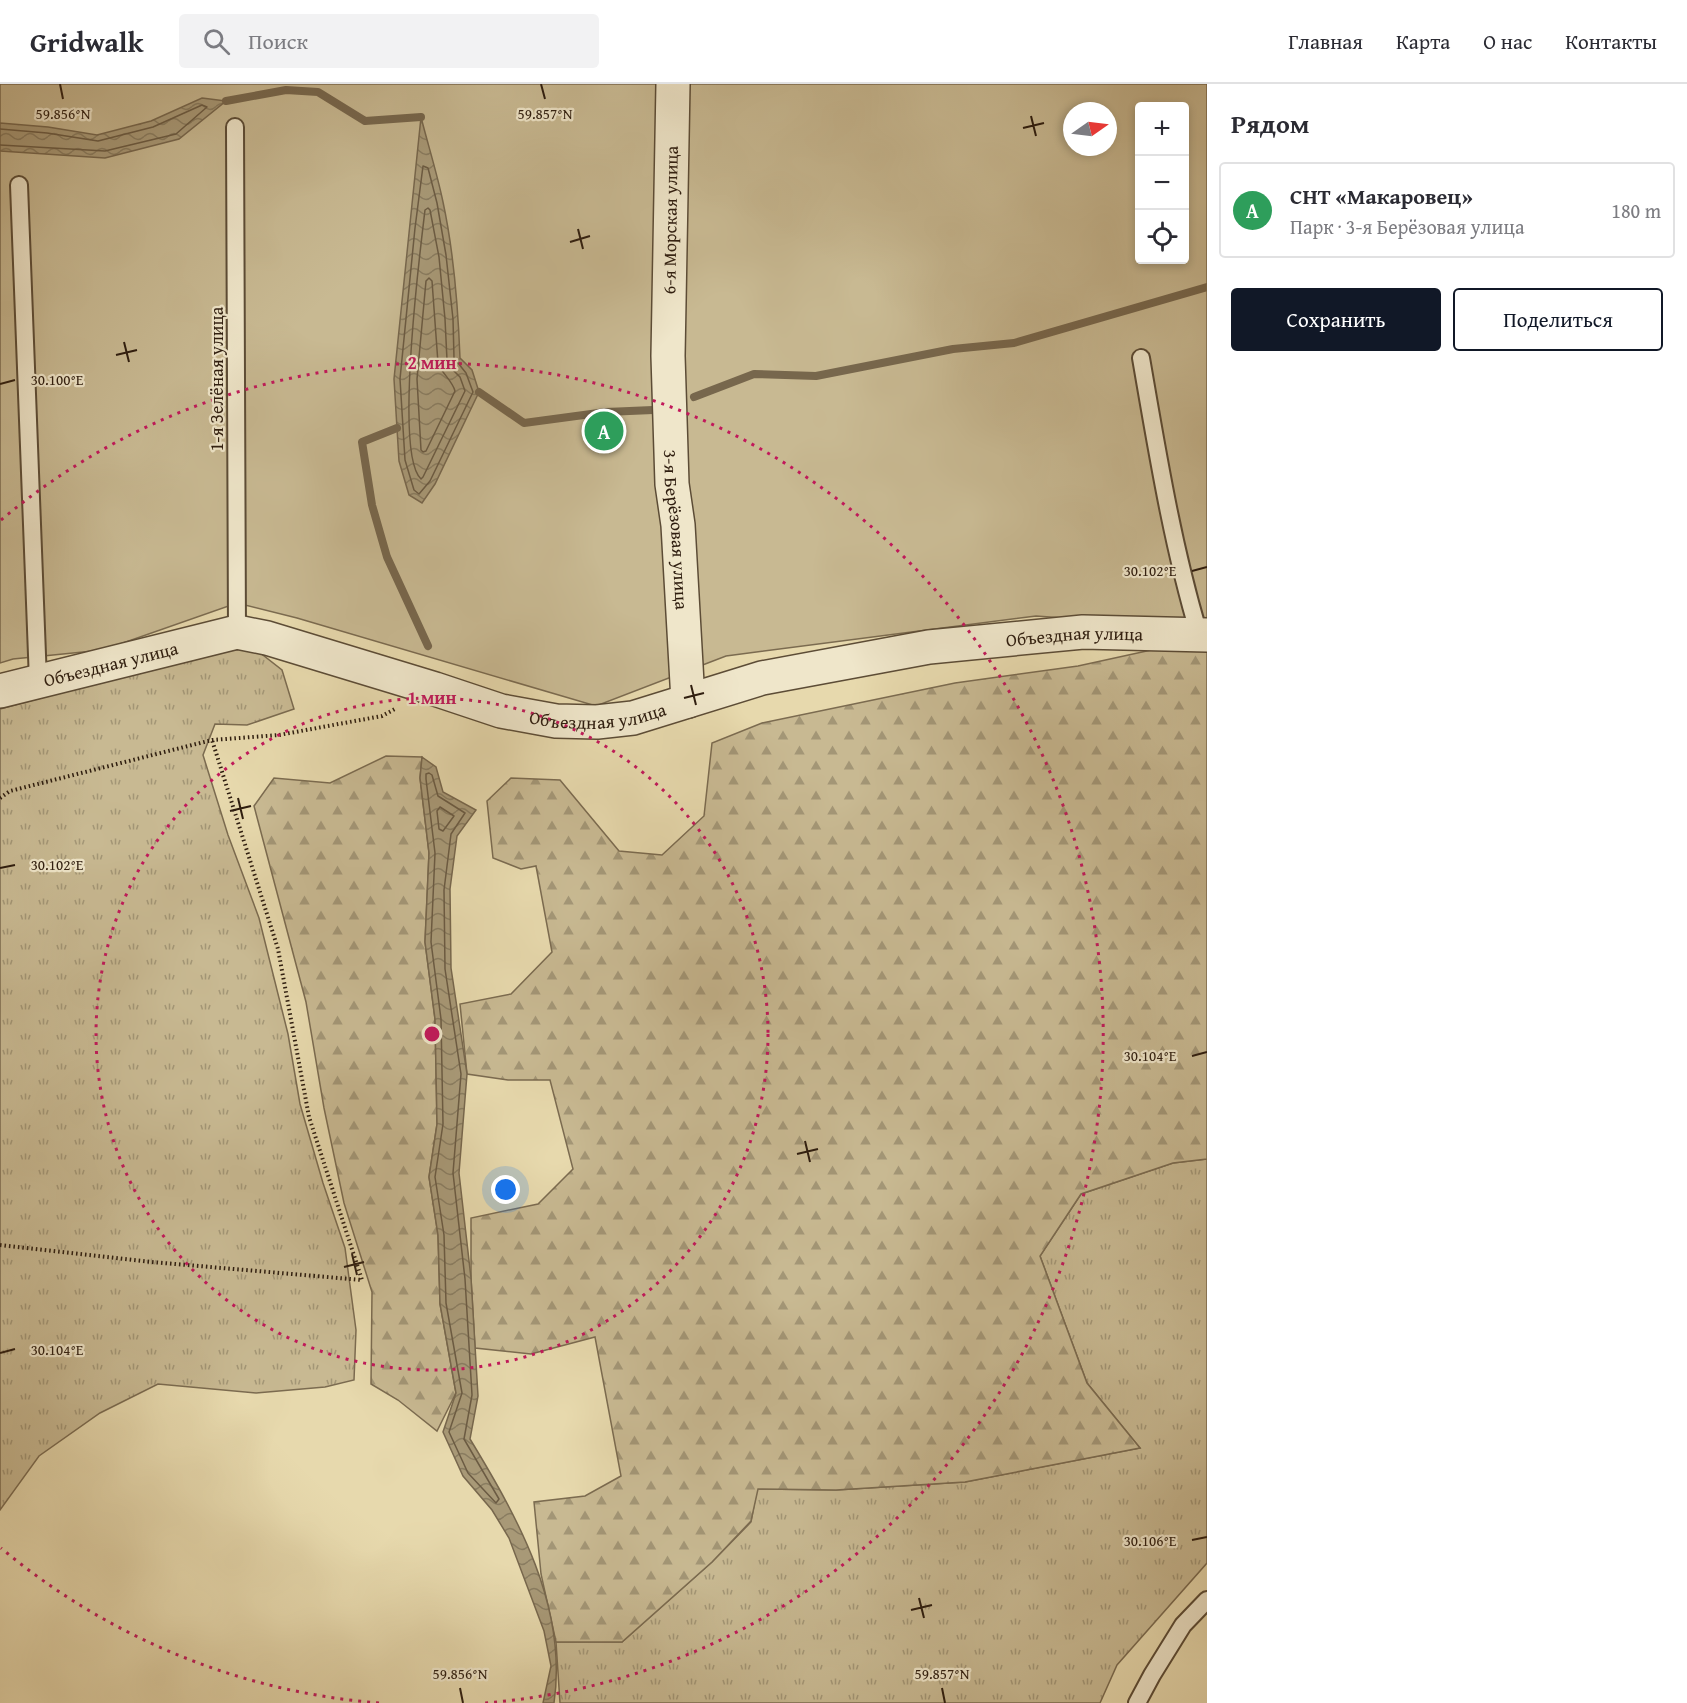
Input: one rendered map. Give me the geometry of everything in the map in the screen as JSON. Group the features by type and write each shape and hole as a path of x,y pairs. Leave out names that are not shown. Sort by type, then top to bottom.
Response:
{"street":[{"name":"6-я Морская улица","path":"668,356 673,84"},
{"name":"3-я Берёзовая улица","path":"668,356 672,484 678,525 688,701"},
{"name":"Объездная улица","path":"0,691 237,632 267,638 501,711 556,721 597,722 633,718 762,678 929,647 1083,632 1203,635"}],"lane":[{"name":"1-я Зелёная улица","path":"235,127 237,632"},
{"path":"19,185 38,681"},
{"path":"1141,358 1157,451 1186,591 1203,635"},
{"path":"1137,1703 1183,1625 1207,1600"}],"path":[{"path":"0,798 10,791 212,740 279,735 382,716 435,689"},
{"path":"0,1245 153,1262 362,1280 309,1117 278,949 212,740"}],"green space":[{"path":"0,84 1207,84 1207,628 1036,616 726,656 596,706 297,618 237,603 103,650 13,659 0,663"},
{"path":"1197,640 1207,642 1207,1159 1173,1163 1081,1194 1040,1256 1087,1383 1140,1448 965,1482 836,1490 758,1489 751,1521 712,1562 622,1642 556,1642 541,1574 534,1502 585,1496 621,1476 595,1337 531,1354 475,1348 471,1278 471,1218 538,1204 573,1169 550,1080 508,1080 467,1074 460,1004 511,994 552,952 536,866 521,869 493,858 487,801 511,778 560,780 619,851 662,855 704,816 712,743 762,723 955,683 1078,666"},
{"path":"254,648 282,670 294,709 247,725 215,724 203,755 228,835 259,918 288,1034 300,1104 345,1248 356,1330 354,1380 325,1387 256,1393 158,1384 100,1413 39,1456 0,1510 0,709 212,652"},
{"path":"386,756 422,757 420,778 429,853 425,942 435,1019 437,1124 429,1177 438,1235 440,1304 456,1393 437,1431 398,1400 371,1384 372,1292 344,1203 324,1108 306,1002 254,806 274,778 330,783"},
{"path":"1207,1159 1207,1563 1117,1665 1100,1703 560,1703 556,1642 622,1642 712,1562 751,1522 757,1489 836,1490 965,1482 1140,1448 1087,1383 1040,1256 1081,1194 1173,1163"}],"water":[{"path":"202,98 226,101 179,139 105,158 0,151 0,123 48,127 97,135 151,121"},
{"path":"421,117 447,221 457,299 460,358 472,370 479,392 435,484 422,503 409,495 399,461 394,379"},
{"path":"422,757 436,767 443,792 476,810 457,836 450,889 451,968 467,1074 459,1173 471,1278 478,1396 470,1439 521,1532 546,1598 554,1632 556,1667 554,1703 543,1703 551,1666 544,1631 509,1538 492,1510 463,1476 443,1432 456,1393 440,1304 438,1235 429,1177 437,1124 435,1019 425,942 429,853 420,778"}],"waterway":[{"path":"226,101 286,90 318,92 365,121 421,117"},
{"path":"694,397 754,374 816,376 953,349 1014,343 1207,287"},
{"path":"479,392 524,423 606,412 653,410"},
{"path":"397,428 362,442 372,505 387,557 428,646"}],"place":[{"name":"СНТ «Макаровец»","path":"604,431"}]}
